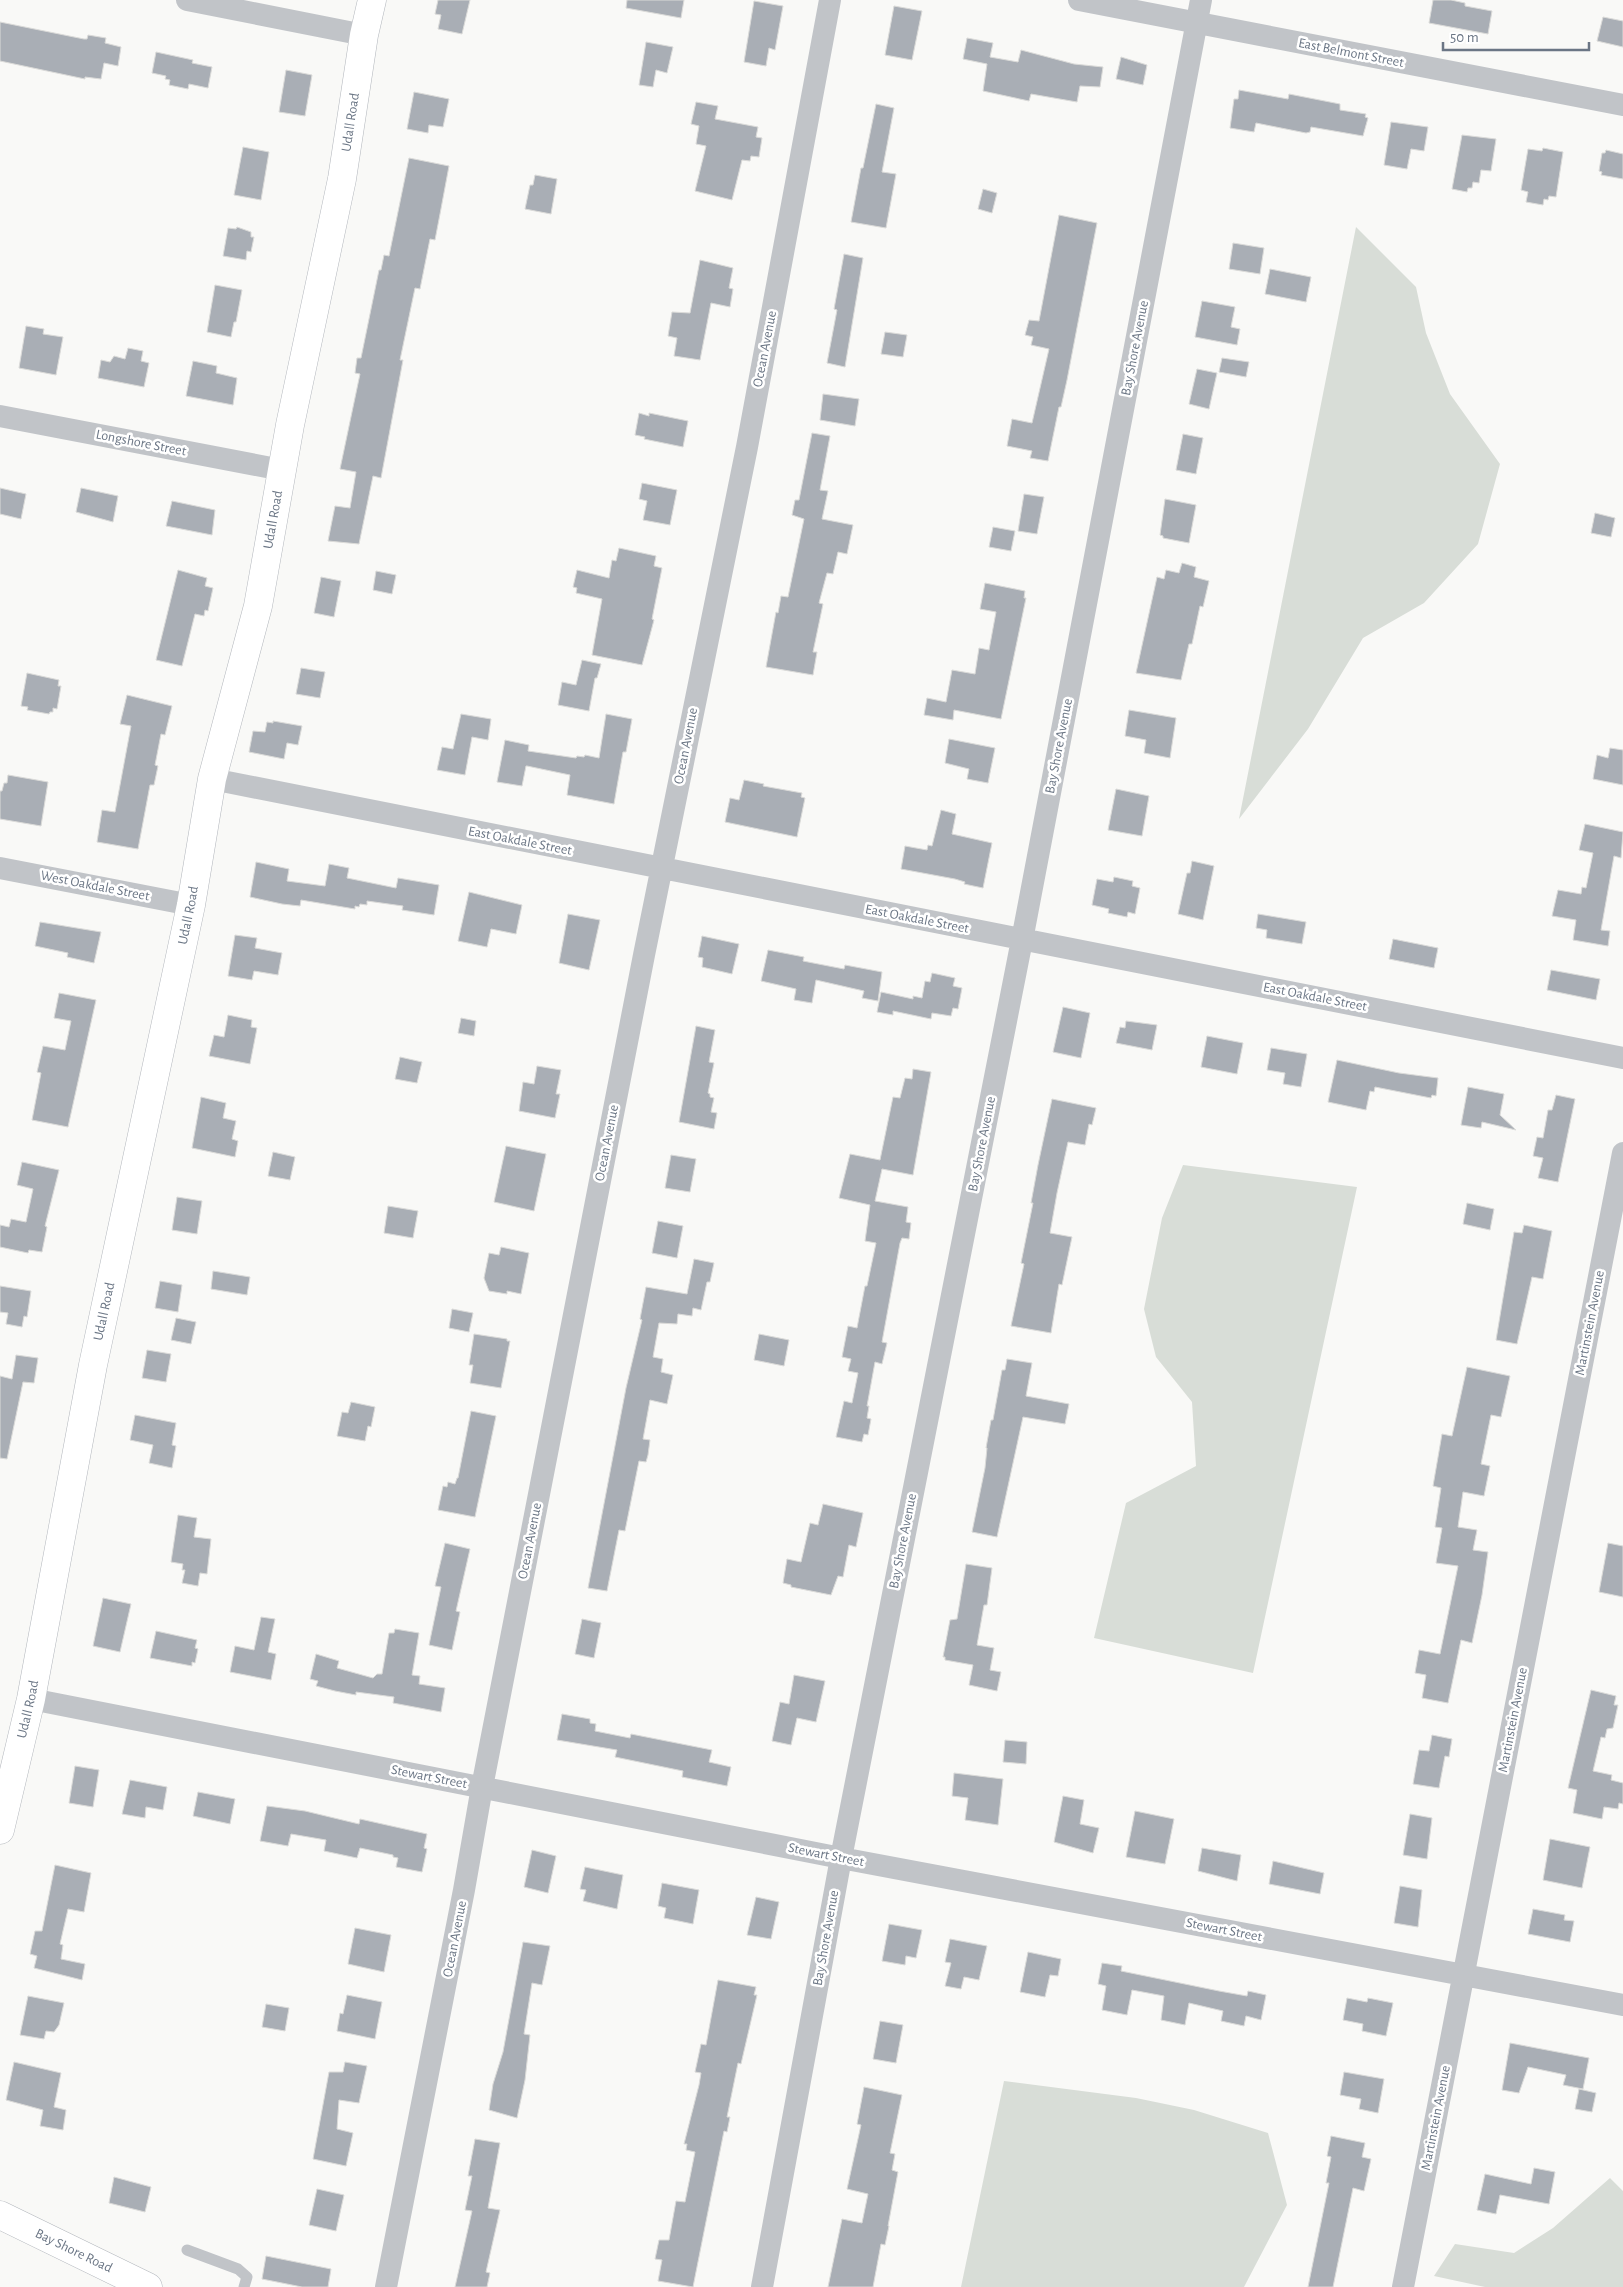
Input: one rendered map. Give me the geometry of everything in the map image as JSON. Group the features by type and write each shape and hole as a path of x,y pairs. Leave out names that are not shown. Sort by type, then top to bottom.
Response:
{"street":[{"path":"187,0 364,35"},
{"name":"Udall Road","path":"0,1830 31,1699 93,1365 191,904 212,779 258,606 282,470 342,179 364,35 372,0"},
{"name":"Ocean Avenue","path":"386,2287 644,955 748,437 830,0"},
{"name":"East Belmont Street","path":"1079,0 1623,105"},
{"name":"Bay Shore Avenue","path":"762,2287 841,1858 1022,940 1201,0"},
{"name":"Longshore Street","path":"0,416 282,470"},
{"name":"East Oakdale Street","path":"212,779 1623,1058"},
{"name":"West Oakdale Street","path":"0,868 191,904"},
{"name":"Martinstein Avenue","path":"1403,2287 1623,1153"},
{"name":"Stewart Street","path":"31,1699 841,1858 1623,2005"},
{"name":"Bay Shore Road","path":"0,2215 148,2287"}],"lane":[{"path":"186,2250 238,2268 247,2277 244,2287"}],"shaded area":[{"path":"1356,227 1416,287 1426,333 1450,394 1500,464 1478,544 1424,603 1363,638 1308,729 1239,819"},
{"path":"1183,1165 1357,1187 1253,1673 1094,1638 1126,1503 1196,1466 1192,1402 1156,1357 1144,1309 1162,1218"},
{"path":"1004,2081 1136,2098 1194,2110 1268,2133 1287,2205 1244,2287 961,2287"},
{"path":"1610,2178 1623,2191 1623,2287 1485,2287 1434,2276 1455,2244 1514,2253 1553,2228"}],"building":[{"path":"438,0 470,0 462,34 438,29 441,15 435,14"},
{"path":"627,0 684,0 681,18 626,8"},
{"path":"1433,0 1451,0 1465,3 1465,6 1492,11 1488,34 1429,23"},
{"path":"754,1 783,6 775,50 769,48 766,66 744,62"},
{"path":"894,6 922,11 912,60 885,55"},
{"path":"1603,17 1623,21 1623,47 1597,41"},
{"path":"0,22 84,39 87,39 88,35 106,38 105,43 121,47 118,66 104,63 101,79 85,77 85,79 0,61"},
{"path":"967,38 993,43 990,57 1018,62 1021,50 1074,64 1103,67 1100,87 1080,86 1077,102 1031,94 1029,101 983,91 987,64 963,59"},
{"path":"646,42 673,47 667,73 656,70 653,87 639,85"},
{"path":"156,52 193,60 192,63 212,67 208,88 189,84 188,89 169,85 170,80 165,79 166,76 152,73"},
{"path":"1121,57 1147,65 1143,85 1116,79"},
{"path":"286,70 312,75 305,116 279,112"},
{"path":"1239,90 1288,99 1289,94 1340,104 1340,110 1366,114 1365,117 1368,118 1363,136 1311,127 1310,132 1306,133 1256,123 1254,132 1230,128 1234,99 1238,99"},
{"path":"414,92 449,99 443,127 429,125 428,133 407,129"},
{"path":"696,102 718,106 715,119 758,127 756,137 762,138 759,157 751,156 750,161 742,160 732,200 695,191 706,146 696,144 699,126 691,124"},
{"path":"876,104 894,108 882,172 896,174 886,228 851,222"},
{"path":"1391,122 1428,127 1424,151 1411,149 1407,169 1384,165"},
{"path":"1462,135 1496,139 1491,171 1481,170 1479,183 1473,182 1472,188 1468,188 1467,192 1452,189"},
{"path":"243,147 269,152 261,200 234,195"},
{"path":"1543,148 1563,152 1556,197 1549,196 1548,200 1544,199 1543,205 1526,202 1528,192 1521,190 1528,149 1542,151"},
{"path":"1606,150 1623,154 1623,179 1601,175 1602,172 1599,171 1602,153 1605,153"},
{"path":"409,158 449,166 435,240 430,239 420,289 415,288 400,360 403,360 381,478 373,476 359,544 328,541 335,506 350,508 356,472 340,469 360,374 355,373 357,358 361,358 379,270 381,270 384,255 389,256"},
{"path":"535,175 557,179 551,214 525,209 530,185 533,185"},
{"path":"983,189 997,193 992,213 978,209"},
{"path":"1059,215 1097,223 1067,380 1061,407 1059,407 1048,461 1030,458 1032,451 1007,446 1012,419 1032,423 1049,349 1031,345 1033,337 1025,335 1029,320 1039,321"},
{"path":"237,227 251,232 251,237 254,237 251,252 247,251 246,260 223,256 228,228 236,229"},
{"path":"1233,243 1264,248 1260,274 1229,269"},
{"path":"844,254 863,258 845,367 827,363 837,310 834,309"},
{"path":"700,260 733,268 729,288 733,289 730,307 711,303 700,360 674,356 677,338 668,336 672,312 690,313"},
{"path":"1270,269 1311,277 1306,302 1265,294"},
{"path":"215,285 242,290 231,337 207,332"},
{"path":"1202,301 1235,307 1231,327 1240,329 1237,345 1195,337"},
{"path":"26,326 44,329 43,334 63,337 56,375 19,368"},
{"path":"885,332 907,335 903,357 881,354"},
{"path":"128,348 143,351 141,361 149,363 144,387 98,378 101,360 110,362 114,356 125,359"},
{"path":"1222,358 1249,362 1246,377 1219,372"},
{"path":"193,361 217,366 216,373 237,378 233,405 186,396"},
{"path":"1197,369 1217,373 1209,409 1189,404"},
{"path":"823,394 859,399 855,426 820,420"},
{"path":"639,413 649,416 649,413 688,421 683,447 644,439 645,437 635,435"},
{"path":"812,433 830,436 820,490 828,491 822,519 853,525 847,554 838,552 833,574 827,573 819,603 823,604 813,652 817,652 813,675 766,667 776,612 778,613 781,596 788,597 804,519 792,515 795,500 799,500"},
{"path":"1183,434 1203,438 1196,474 1176,470"},
{"path":"642,483 677,490 670,525 643,520 647,501 639,499"},
{"path":"0,488 26,494 21,519 0,514"},
{"path":"81,488 118,496 113,522 76,512"},
{"path":"1024,494 1044,497 1037,534 1018,531"},
{"path":"1165,499 1196,505 1189,543 1163,538 1160,535"},
{"path":"172,501 215,510 212,535 166,526"},
{"path":"1595,513 1615,518 1611,537 1591,533"},
{"path":"993,527 1015,531 1011,551 989,547"},
{"path":"619,548 656,556 654,566 662,568 652,619 654,620 642,665 592,655 602,599 576,593 577,588 573,587 577,570 609,578 612,560 616,561"},
{"path":"1182,563 1196,567 1194,577 1209,581 1203,607 1200,606 1192,644 1189,644 1181,680 1136,673 1157,577 1164,579 1166,570 1179,573"},
{"path":"178,570 207,578 205,586 213,588 208,611 205,610 204,616 195,614 182,666 156,660"},
{"path":"376,571 396,575 392,594 373,590"},
{"path":"321,577 341,581 334,617 314,613"},
{"path":"985,583 1025,591 1024,598 1026,598 1001,719 954,710 953,720 924,715 927,698 946,702 952,670 975,674 979,648 989,650 996,612 980,609"},
{"path":"582,660 601,664 597,678 595,678 589,711 558,705 562,682 576,685"},
{"path":"301,668 325,672 320,698 296,694"},
{"path":"27,673 59,680 58,686 61,686 57,709 53,708 53,712 49,714 27,710 28,707 21,706"},
{"path":"127,695 172,706 165,735 161,734 155,765 158,766 154,785 150,785 138,849 97,842 102,810 115,812 131,726 120,724"},
{"path":"1129,710 1176,718 1170,758 1144,753 1146,740 1125,736"},
{"path":"461,714 491,719 488,740 472,737 465,775 437,770 442,747 453,749"},
{"path":"606,714 632,719 626,752 623,752 614,804 567,795 570,775 527,766 522,786 497,782 505,740 529,745 528,751 576,758 577,756 584,757 585,755 599,758"},
{"path":"273,721 302,726 298,745 287,743 284,759 249,752 253,731 265,732 267,722 273,723"},
{"path":"949,739 995,748 988,783 967,779 969,769 945,763"},
{"path":"1610,748 1623,750 1623,785 1593,779 1597,755 1608,758"},
{"path":"8,775 48,782 41,826 0,819 0,791 2,791 4,783 7,783"},
{"path":"744,780 764,784 763,786 802,793 801,797 805,798 797,837 725,822 730,798 739,800"},
{"path":"1116,789 1149,796 1142,836 1108,830"},
{"path":"941,810 956,814 952,834 992,843 983,888 964,884 965,882 955,879 901,869 905,846 927,850 928,845 932,846"},
{"path":"1585,824 1623,832 1621,858 1614,856 1601,930 1610,931 1608,946 1573,940 1576,920 1552,916 1558,890 1581,894 1582,887 1586,888 1593,853 1579,850"},
{"path":"1192,861 1214,866 1203,920 1178,914 1187,873 1190,873"},
{"path":"256,862 289,869 287,881 325,886 329,864 349,868 347,878 396,888 398,878 439,885 434,915 402,910 403,906 367,901 367,905 360,904 359,907 355,906 355,909 301,900 300,906 282,904 250,897"},
{"path":"1114,877 1133,881 1132,886 1140,888 1135,914 1128,912 1127,917 1108,913 1109,909 1092,905 1097,879 1113,882"},
{"path":"469,892 522,905 516,934 491,929 487,947 458,941"},
{"path":"568,914 600,920 589,970 559,963"},
{"path":"1258,914 1306,922 1302,944 1266,938 1267,930 1256,928"},
{"path":"40,922 101,932 94,963 67,957 68,953 35,946"},
{"path":"235,935 257,938 255,948 282,953 278,975 254,971 252,980 228,976"},
{"path":"702,936 739,944 732,974 702,967 703,958 698,957"},
{"path":"1393,939 1438,948 1434,968 1389,959"},
{"path":"768,950 804,957 803,961 844,969 845,965 882,972 878,1001 862,998 864,991 816,980 812,1003 794,1000 796,989 761,981"},
{"path":"1551,970 1600,979 1596,1000 1547,990"},
{"path":"932,973 955,978 953,986 962,988 958,1009 953,1008 951,1016 932,1013 931,1019 893,1011 893,1015 877,1012 881,992 913,999 913,996 922,998 925,981 930,982"},
{"path":"59,993 96,1000 68,1127 32,1120 41,1073 37,1072 43,1046 65,1050 71,1021 54,1018"},
{"path":"1063,1007 1090,1013 1081,1058 1053,1052"},
{"path":"228,1015 252,1020 251,1027 257,1028 250,1064 209,1056 214,1035 224,1037"},
{"path":"461,1018 476,1021 474,1036 458,1033"},
{"path":"1126,1021 1157,1025 1152,1050 1116,1043 1120,1027 1125,1028"},
{"path":"696,1026 715,1030 709,1062 714,1063 708,1093 710,1097 714,1098 711,1112 717,1113 714,1129 679,1122"},
{"path":"1207,1036 1243,1043 1237,1074 1201,1067"},
{"path":"1271,1048 1307,1054 1301,1087 1283,1084 1285,1073 1267,1070"},
{"path":"400,1057 422,1062 417,1083 395,1079"},
{"path":"1337,1060 1399,1073 1438,1078 1436,1096 1432,1095 1431,1098 1375,1087 1374,1092 1370,1091 1366,1110 1328,1102"},
{"path":"537,1066 561,1070 556,1094 560,1094 555,1118 519,1111 523,1082 534,1084"},
{"path":"913,1069 931,1072 913,1175 882,1169 875,1201 908,1207 906,1222 911,1223 909,1239 902,1238 900,1243 882,1342 887,1343 882,1364 875,1362 867,1406 869,1406 867,1418 871,1419 868,1435 864,1434 862,1442 836,1437 844,1401 852,1403 858,1373 848,1371 851,1359 842,1357 848,1326 857,1328 876,1243 865,1241 870,1205 839,1198 850,1154 880,1160 893,1097 900,1098 905,1078 912,1079"},
{"path":"1468,1087 1504,1094 1500,1115 1516,1130 1482,1122 1481,1128 1461,1125"},
{"path":"1556,1095 1575,1099 1558,1182 1538,1178 1543,1158 1533,1156 1537,1137 1543,1138 1548,1110 1552,1110"},
{"path":"201,1097 226,1103 223,1118 236,1121 232,1139 238,1141 235,1157 192,1148"},
{"path":"1052,1099 1096,1108 1092,1125 1089,1124 1085,1145 1068,1142 1057,1193 1050,1233 1072,1237 1062,1285 1059,1284 1051,1333 1011,1326 1024,1264 1021,1263 1033,1203 1031,1203"},
{"path":"506,1146 546,1154 534,1211 494,1202"},
{"path":"273,1152 295,1157 290,1180 268,1176"},
{"path":"671,1155 696,1159 690,1192 665,1188"},
{"path":"22,1162 59,1170 45,1226 47,1227 42,1252 29,1250 28,1253 0,1247 0,1225 9,1227 11,1219 26,1222 33,1189 17,1185"},
{"path":"177,1197 202,1201 197,1234 172,1230"},
{"path":"1467,1203 1494,1209 1490,1230 1463,1224"},
{"path":"388,1206 418,1211 413,1238 384,1233"},
{"path":"658,1221 683,1226 677,1258 652,1253"},
{"path":"1524,1225 1552,1231 1543,1279 1532,1277 1517,1344 1496,1340 1514,1232 1522,1233"},
{"path":"501,1247 529,1253 521,1294 507,1291 507,1294 489,1291 484,1278 489,1253 499,1255"},
{"path":"694,1259 714,1263 710,1282 707,1282 701,1310 693,1308 692,1316 678,1314 677,1324 659,1323 653,1357 663,1359 661,1372 673,1375 667,1404 650,1400 643,1439 650,1440 648,1455 646,1462 639,1461 625,1531 619,1530 607,1591 588,1588 626,1388 642,1320 640,1319 646,1287 687,1294"},
{"path":"213,1271 250,1277 247,1295 211,1289"},
{"path":"160,1281 182,1285 178,1312 155,1308"},
{"path":"0,1286 31,1291 27,1317 24,1316 22,1327 6,1324 8,1313 0,1312"},
{"path":"452,1309 473,1313 469,1332 449,1328"},
{"path":"176,1318 196,1322 191,1344 171,1340"},
{"path":"474,1334 510,1341 501,1388 470,1383 473,1365 469,1365"},
{"path":"759,1334 789,1340 784,1366 754,1360"},
{"path":"147,1350 171,1354 166,1382 142,1378"},
{"path":"16,1355 38,1358 34,1383 23,1382 7,1459 0,1458 0,1376 12,1379"},
{"path":"1007,1359 1032,1363 1026,1396 1069,1404 1065,1424 1023,1417 997,1537 972,1532 985,1468 991,1420 993,1420 1002,1370 1005,1370"},
{"path":"1467,1367 1510,1376 1501,1417 1491,1415 1481,1464 1490,1466 1484,1496 1463,1492 1458,1527 1477,1530 1473,1550 1488,1552 1482,1595 1472,1643 1461,1640 1448,1703 1422,1698 1426,1675 1415,1673 1419,1650 1440,1654 1458,1566 1436,1563 1442,1528 1435,1527 1441,1488 1433,1486 1442,1434 1452,1436"},
{"path":"351,1402 375,1407 371,1427 368,1426 365,1441 337,1436 342,1412 348,1413"},
{"path":"471,1411 496,1416 475,1517 438,1510 443,1486 447,1487 448,1482 455,1484 458,1478"},
{"path":"135,1415 176,1423 172,1445 176,1446 172,1468 149,1463 153,1445 130,1440"},
{"path":"823,1504 863,1513 856,1547 849,1545 843,1577 838,1576 831,1595 791,1587 791,1585 783,1583 787,1559 801,1562 810,1523 818,1525"},
{"path":"178,1515 197,1518 194,1537 211,1539 207,1574 200,1573 198,1586 182,1583 185,1570 182,1570 183,1564 171,1562"},
{"path":"445,1543 470,1549 456,1611 460,1612 452,1650 429,1645 441,1587 435,1586"},
{"path":"1608,1543 1623,1546 1623,1597 1599,1592"},
{"path":"966,1564 992,1568 987,1605 984,1605 977,1645 994,1648 990,1670 1001,1672 997,1691 969,1685 973,1665 945,1660 945,1657 943,1657 950,1620 957,1619"},
{"path":"103,1598 131,1604 120,1652 93,1646"},
{"path":"261,1617 275,1619 268,1652 276,1654 271,1680 230,1672 235,1646 254,1650"},
{"path":"582,1619 601,1623 594,1658 575,1654"},
{"path":"395,1629 419,1633 412,1675 420,1676 419,1684 445,1688 441,1712 393,1703 394,1697 356,1692 356,1695 335,1691 316,1686 318,1681 310,1679 316,1654 339,1661 337,1668 373,1678 377,1674 382,1674 389,1633 394,1633"},
{"path":"156,1631 197,1640 195,1648 198,1649 195,1663 192,1662 192,1666 150,1658"},
{"path":"794,1675 825,1681 816,1722 797,1718 791,1745 772,1741 780,1702 789,1704"},
{"path":"1591,1690 1616,1696 1614,1705 1618,1705 1613,1728 1607,1729 1605,1738 1601,1737 1593,1771 1612,1775 1611,1780 1623,1783 1623,1804 1619,1803 1618,1809 1604,1807 1602,1819 1573,1813 1577,1790 1568,1788"},
{"path":"562,1714 590,1719 590,1723 596,1724 595,1731 630,1738 631,1734 712,1750 709,1762 731,1767 727,1786 682,1777 683,1771 615,1757 617,1750 557,1740"},
{"path":"1432,1735 1452,1739 1449,1757 1445,1756 1439,1788 1413,1784 1419,1750 1429,1751"},
{"path":"1005,1740 1027,1742 1026,1764 1003,1762"},
{"path":"75,1766 99,1770 93,1807 69,1803"},
{"path":"954,1773 1003,1779 998,1825 965,1820 968,1798 952,1796"},
{"path":"130,1780 167,1787 163,1810 146,1807 145,1818 122,1814"},
{"path":"198,1792 235,1799 230,1824 193,1816"},
{"path":"1063,1796 1084,1800 1080,1824 1099,1828 1093,1853 1054,1842"},
{"path":"267,1806 305,1811 359,1824 360,1819 427,1834 424,1848 427,1849 422,1872 396,1867 398,1858 393,1857 393,1855 360,1848 357,1858 324,1851 326,1840 291,1834 288,1846 260,1841"},
{"path":"1135,1811 1174,1819 1165,1864 1126,1857"},
{"path":"1410,1814 1432,1818 1427,1859 1403,1855"},
{"path":"1550,1839 1590,1847 1582,1888 1543,1880"},
{"path":"1202,1848 1241,1855 1237,1881 1198,1871"},
{"path":"532,1850 556,1856 548,1893 524,1887"},
{"path":"1273,1861 1324,1873 1320,1894 1269,1884"},
{"path":"55,1865 91,1873 84,1912 68,1909 60,1944 63,1945 61,1959 85,1964 82,1980 34,1968 37,1956 30,1954 35,1931 42,1931"},
{"path":"585,1867 623,1875 617,1909 583,1901 586,1890 580,1889"},
{"path":"662,1883 699,1890 693,1924 664,1918 666,1908 658,1906"},
{"path":"1400,1886 1422,1890 1418,1927 1394,1923"},
{"path":"756,1897 779,1902 771,1939 747,1935"},
{"path":"1533,1909 1565,1915 1564,1920 1574,1921 1570,1942 1528,1934"},
{"path":"889,1924 922,1930 916,1958 906,1956 905,1965 882,1961"},
{"path":"355,1928 391,1935 384,1972 348,1964"},
{"path":"950,1939 987,1946 979,1980 964,1977 961,1989 945,1986 951,1963 945,1962"},
{"path":"523,1942 550,1946 542,1985 532,1983 524,2034 530,2035 525,2080 517,2118 489,2110 493,2084 503,2052"},
{"path":"1028,1952 1061,1959 1058,1976 1050,1975 1045,1997 1020,1992"},
{"path":"1102,1963 1122,1966 1121,1971 1219,1991 1247,1996 1248,1991 1266,1995 1261,2020 1246,2016 1244,2026 1221,2021 1223,2011 1189,2003 1185,2025 1161,2020 1164,1996 1132,1990 1127,2015 1102,2010 1106,1986 1098,1984"},
{"path":"718,1980 756,1987 754,1995 757,1995 741,2064 738,2063 727,2117 730,2117 727,2132 724,2131 693,2287 658,2281 662,2260 655,2259 659,2240 669,2240 676,2201 685,2202 695,2152 686,2150 687,2144 684,2144 701,2073 695,2072 701,2044 706,2045"},
{"path":"347,1995 382,2002 375,2039 337,2031 340,2013 343,2014"},
{"path":"28,1996 64,2003 59,2025 54,2032 46,2031 44,2039 20,2035"},
{"path":"1347,1998 1367,2002 1368,1998 1393,2003 1386,2036 1362,2031 1363,2024 1343,2020"},
{"path":"266,2004 289,2008 285,2031 262,2027"},
{"path":"880,2021 903,2025 896,2063 873,2059"},
{"path":"1510,2043 1589,2058 1583,2089 1563,2085 1566,2075 1528,2067 1519,2093 1502,2090"},
{"path":"14,2062 61,2073 54,2107 66,2110 63,2130 40,2126 43,2110 6,2100"},
{"path":"345,2062 367,2066 359,2103 339,2100 337,2129 353,2133 346,2166 313,2159 329,2072 343,2072"},
{"path":"1344,2072 1384,2079 1378,2113 1359,2109 1361,2099 1340,2095"},
{"path":"864,2087 902,2095 890,2153 895,2154 892,2170 898,2172 889,2226 885,2245 881,2244 873,2287 828,2287 842,2219 862,2223 868,2194 847,2189 861,2125 857,2124"},
{"path":"1579,2089 1596,2093 1592,2112 1575,2109"},
{"path":"1331,2136 1365,2143 1362,2157 1371,2159 1364,2191 1353,2188 1333,2287 1308,2287 1329,2183 1326,2183 1331,2157 1327,2156"},
{"path":"475,2139 500,2143 488,2208 500,2210 486,2272 490,2273 487,2287 455,2287 472,2211 465,2210 472,2176 468,2176"},
{"path":"1534,2168 1555,2172 1549,2204 1500,2195 1496,2214 1477,2210 1485,2174 1531,2184"},
{"path":"114,2177 151,2187 145,2212 109,2203"},
{"path":"317,2189 344,2195 336,2231 309,2225"},
{"path":"266,2256 331,2269 328,2287 302,2287 262,2279"}]}
